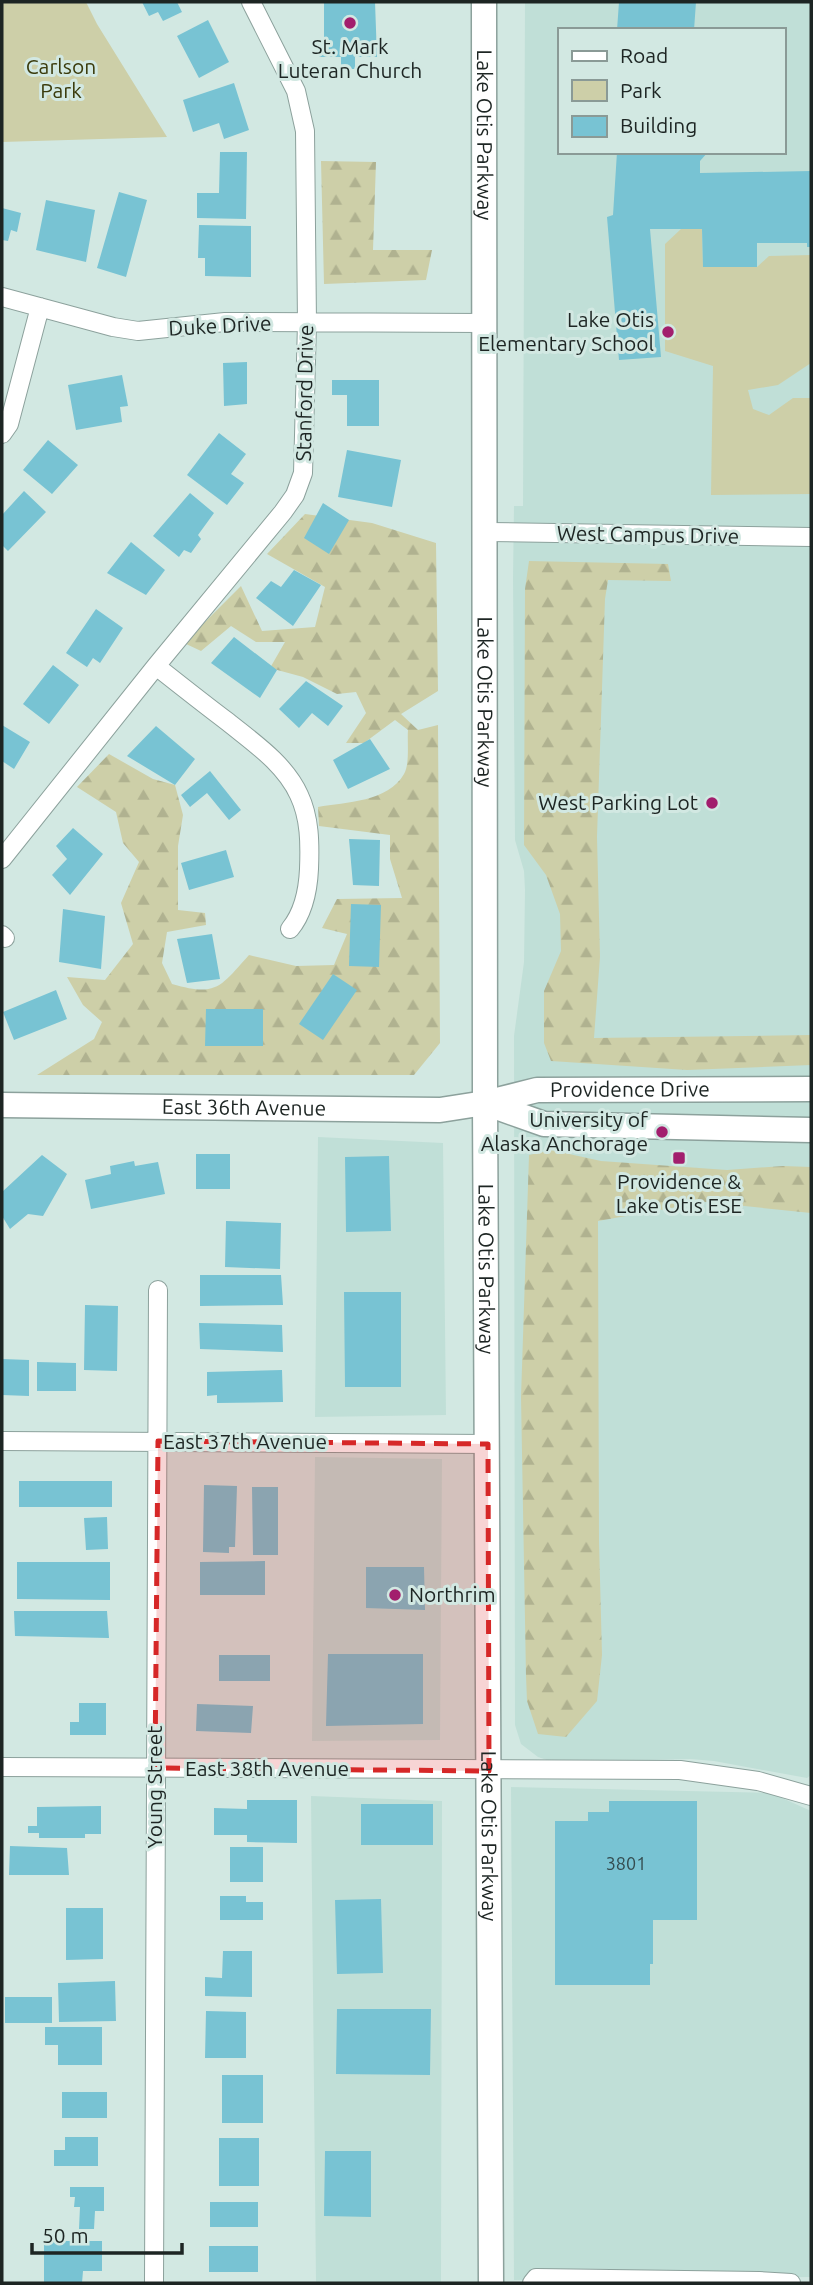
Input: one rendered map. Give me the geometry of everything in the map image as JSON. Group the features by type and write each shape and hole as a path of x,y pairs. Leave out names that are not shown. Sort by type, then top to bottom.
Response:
{"main road":[{"name":"Lake Otis Parkway","path":"484,2 485,1103 491,2283"},
{"name":"Providence Drive","path":"485,1103 537,1090 811,1089"},
{"name":"Providence Drive","path":"485,1103 544,1124 811,1130"},
{"name":"East 36th Avenue","path":"2,1105 440,1110 485,1103"}],"street":[{"name":"Stanford Drive","path":"2,859 156,666 284,512 295,495 303,473 307,323 305,131 296,91 251,2"},
{"name":"Duke Drive","path":"2,297 113,327 138,331 199,323 485,323"},
{"path":"2,434 9,424 40,307"},
{"name":"West Campus Drive","path":"486,533 811,537"},
{"path":"156,666 265,752 290,778 300,796 307,818 309,875 305,901 290,929"},
{"name":"Young Street","path":"154,2283 158,1290"},
{"name":"East 37th Avenue","path":"2,1441 488,1444"},
{"name":"East 38th Avenue","path":"2,1767 680,1770 758,1781 811,1796"},
{"path":"532,2283 536,2278 790,2283"}],"highlighted area":[{"path":"158,1441 488,1444 489,1771 155,1768"}],"shaded area":[{"name":"University of Alaska Anchorage","path":"525,2 811,2 811,1775 807,1778 690,1759 568,1762 547,1760 538,1757 521,1744 515,1725 514,1036 524,962 525,890 524,871 515,840 514,506 523,506"},
{"path":"318,1137 443,1143 446,1415 315,1417"},
{"path":"315,1457 442,1459 440,1740 312,1741"},
{"path":"511,1787 771,1793 811,1811 811,2277 514,2280"},
{"path":"311,1796 442,1801 441,2283 316,2283"}],"green space":[{"name":"Carlson Park","path":"2,2 86,2 167,137 2,142"},
{"path":"321,161 376,162 373,250 432,250 426,280 324,284"},
{"path":"681,229 702,229 703,267 757,267 769,256 811,255 811,363 778,385 748,390 753,409 769,415 793,398 811,398 811,494 711,495 713,366 665,351 665,244"},
{"path":"305,514 372,523 436,543 438,691 401,714 418,730 438,725 440,1043 414,1075 37,1075 94,1039 102,1022 83,1005 67,977 105,980 133,944 121,903 139,862 123,843 116,812 77,787 109,754 153,779 175,785 183,815 178,846 178,910 205,913 206,925 167,932 162,963 172,984 199,989 216,986 224,982 249,955 296,966 334,965 347,934 322,928 337,899 402,898 390,859 390,835 319,826 318,807 366,799 397,783 407,765 408,730 395,720 364,743 346,743 366,713 356,692 337,694 303,677 270,668 285,642 256,642 231,626 201,651 184,643 241,586 262,631 315,627 325,587 267,554"},
{"path":"529,561 668,564 671,581 608,580 605,599 597,837 600,957 594,1038 811,1035 811,1065 687,1070 551,1061 544,1043 544,991 561,951 560,914 546,875 524,845 525,589"},
{"path":"551,1150 601,1161 727,1170 811,1167 811,1213 705,1202 598,1221 602,1655 597,1701 566,1737 538,1734 527,1701 526,1676 521,1397 529,1155"}],"building":[{"path":"142,2 177,2 182,12 163,21 158,12 149,16"},
{"name":"St. Mark Luteran Church","path":"324,2 375,2 377,57 355,57 355,69 341,69 341,57 319,57 319,45 324,45"},
{"path":"619,2 696,2 694,28 617,28"},
{"path":"208,20 229,62 199,78 177,36"},
{"path":"234,83 249,130 224,139 219,123 193,132 183,100"},
{"path":"220,152 247,152 246,219 197,218 197,193 219,193"},
{"name":"Lake Otis Elementary School","path":"617,154 706,154 700,161 700,173 811,171 811,247 807,247 807,243 757,243 757,267 703,267 702,229 650,229 661,357 619,360 607,217 613,215"},
{"path":"119,192 147,200 126,277 97,268"},
{"path":"46,200 95,210 86,262 36,250"},
{"path":"2,208 21,213 17,232 11,230 8,241 2,240"},
{"path":"199,225 251,226 251,277 205,276 205,258 198,258"},
{"path":"247,362 247,404 224,406 223,363"},
{"path":"122,375 128,406 120,407 122,422 76,430 68,385"},
{"path":"332,380 379,380 379,426 347,426 347,395 332,395"},
{"path":"219,433 246,454 231,474 244,483 227,505 187,475"},
{"path":"48,440 78,465 52,494 23,470"},
{"path":"347,450 401,460 392,507 338,497"},
{"path":"24,491 46,512 8,551 2,545 2,515"},
{"path":"190,493 214,513 198,535 201,539 191,553 184,550 179,557 153,536"},
{"path":"323,503 349,520 329,554 304,538"},
{"path":"131,542 165,570 146,595 107,573"},
{"path":"294,570 321,585 293,626 256,598 271,581 281,587"},
{"path":"96,609 123,628 100,663 93,658 87,667 66,653"},
{"path":"234,637 277,670 260,698 211,663"},
{"path":"53,665 79,685 49,724 23,704"},
{"path":"306,681 343,706 328,726 312,713 299,728 279,709"},
{"path":"2,725 30,742 14,769 2,761"},
{"path":"156,726 195,759 175,785 127,756"},
{"path":"370,739 390,769 348,789 333,760"},
{"path":"210,771 241,810 229,820 207,793 190,807 181,795"},
{"path":"73,828 103,854 70,895 52,875 67,859 56,846"},
{"path":"349,839 380,840 379,886 353,885"},
{"path":"226,850 234,877 189,890 181,863"},
{"path":"351,904 381,905 379,967 349,966"},
{"path":"63,909 105,916 101,969 59,962"},
{"path":"212,934 220,979 187,983 177,939"},
{"path":"333,974 357,990 323,1040 299,1024"},
{"path":"56,990 67,1019 14,1040 3,1012"},
{"path":"206,1009 263,1009 263,1046 205,1046"},
{"path":"196,1154 230,1154 230,1189 196,1189"},
{"path":"42,1155 67,1174 43,1216 28,1214 10,1229 2,1216 2,1192"},
{"path":"389,1156 391,1231 346,1232 345,1157"},
{"path":"134,1161 135,1166 158,1162 165,1194 91,1209 85,1180 111,1174 110,1166"},
{"path":"226,1221 281,1223 280,1269 225,1267"},
{"path":"200,1275 281,1275 283,1305 200,1306"},
{"path":"344,1292 401,1292 401,1387 345,1387"},
{"path":"85,1305 118,1306 117,1371 84,1370"},
{"path":"199,1323 282,1325 283,1352 200,1349"},
{"path":"2,1359 29,1360 29,1396 2,1395"},
{"path":"37,1362 76,1363 76,1391 37,1391"},
{"path":"282,1370 283,1402 217,1403 217,1395 207,1396 207,1372"},
{"path":"19,1481 112,1481 112,1507 19,1507"},
{"path":"204,1485 237,1486 235,1547 229,1547 229,1553 203,1552"},
{"path":"252,1487 278,1487 278,1555 253,1555"},
{"path":"107,1517 108,1549 86,1550 84,1518"},
{"path":"265,1561 265,1595 200,1595 200,1562"},
{"path":"17,1562 110,1562 110,1600 17,1599"},
{"path":"366,1567 424,1567 425,1610 366,1608"},
{"path":"14,1611 107,1611 109,1638 15,1636"},
{"path":"328,1654 423,1654 423,1724 326,1726"},
{"path":"219,1655 270,1655 270,1681 219,1681"},
{"path":"79,1703 106,1703 106,1735 70,1735 70,1722 79,1722"},
{"path":"197,1704 253,1706 251,1733 196,1731"},
{"path":"247,1800 297,1800 297,1843 247,1842 247,1835 214,1835 214,1808 247,1809"},
{"path":"609,1801 697,1801 697,1920 653,1920 650,1985 555,1985 555,1821 588,1821 588,1812 609,1812"},
{"path":"361,1804 433,1804 433,1845 361,1845"},
{"path":"101,1806 101,1834 85,1834 85,1838 39,1838 39,1833 28,1833 28,1826 37,1826 37,1807"},
{"path":"10,1846 67,1848 69,1875 9,1875"},
{"path":"230,1847 263,1847 263,1882 230,1882"},
{"path":"220,1896 246,1896 246,1902 263,1902 263,1920 220,1920"},
{"path":"381,1899 383,1973 337,1974 335,1900"},
{"path":"66,1908 103,1908 103,1959 66,1960"},
{"path":"223,1951 252,1951 252,1997 205,1996 205,1977 222,1978"},
{"path":"115,1981 116,2021 59,2022 58,1983"},
{"path":"5,1997 52,1997 52,2023 5,2023"},
{"path":"337,2009 431,2009 430,2075 336,2074"},
{"path":"206,2011 246,2012 246,2058 205,2058"},
{"path":"45,2027 102,2027 102,2065 58,2065 58,2045 45,2045"},
{"path":"222,2075 263,2075 263,2123 222,2123"},
{"path":"62,2092 107,2092 107,2118 62,2118"},
{"path":"65,2137 98,2137 98,2166 54,2166 54,2150 65,2150"},
{"path":"219,2138 259,2138 259,2186 219,2186"},
{"path":"325,2151 371,2151 371,2217 324,2216"},
{"path":"70,2187 104,2187 104,2211 95,2211 94,2229 79,2229 80,2207 74,2207 75,2197 70,2197"},
{"path":"210,2202 258,2202 258,2227 210,2227"},
{"path":"44,2241 102,2241 102,2271 83,2271 82,2283 44,2282"},
{"path":"209,2246 258,2246 258,2272 209,2272"}],"place":[{"name":"St. Mark Luteran Church","path":"350,23"},
{"name":"Lake Otis Elementary School","path":"668,332"},
{"name":"West Parking Lot","path":"712,803"},
{"name":"University of Alaska Anchorage","path":"662,1132"},
{"name":"Providence & Lake Otis ESE","path":"679,1158"},
{"name":"Northrim","path":"395,1595"}]}
